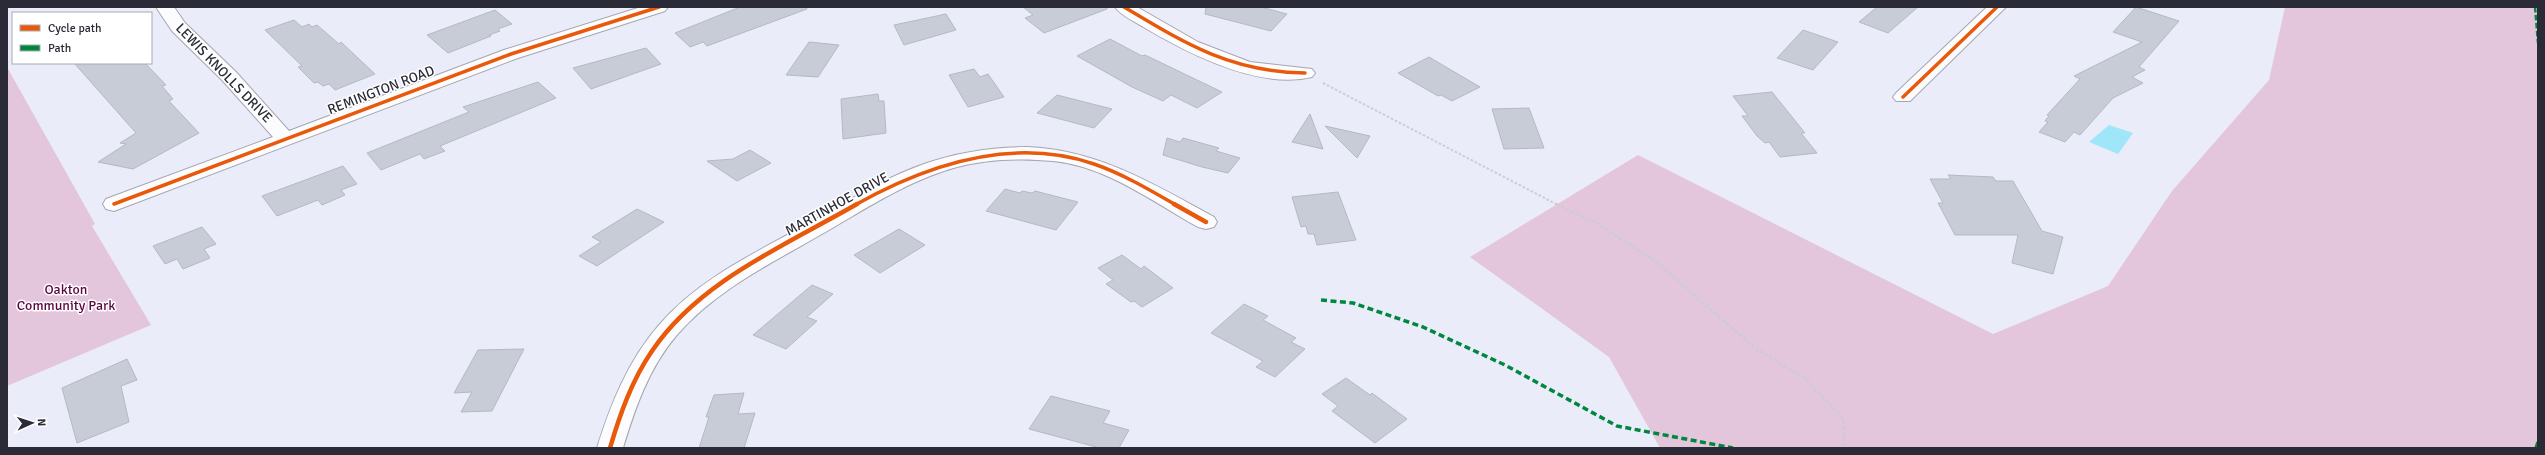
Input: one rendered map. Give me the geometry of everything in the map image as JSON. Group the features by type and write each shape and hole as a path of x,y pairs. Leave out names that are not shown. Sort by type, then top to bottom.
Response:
{"street":[{"name":"LEWIS KNOLLS DRIVE","path":"165,7 178,27 229,76 285,138"},
{"name":"REMINGTON ROAD","path":"114,204 285,138 511,54 659,7"},
{"path":"1124,7 1177,39 1235,65 1285,73 1305,73"},
{"path":"1903,97 1997,7"},
{"name":"MARTINHOE DRIVE","path":"610,448 621,411 635,379 653,349 678,320 706,295 742,270 889,186 916,174 948,164 992,155 1028,153 1056,155 1083,161 1108,171 1206,222"}],"path":[{"path":"1305,73 1528,191 1596,223 1654,260 1755,348 1806,379 1843,419 1845,448"}],"green space":[{"path":"2285,7 2538,7 2538,448 1660,448 1609,357 1470,257 1638,155 1993,334 2108,286 2172,191 2269,80"},
{"name":"Oakton Community Park","path":"7,67 95,224 92,226 151,325 7,386"}],"water":[{"path":"2109,125 2133,133 2118,154 2089,142"}],"building":[{"path":"740,7 806,7 807,9 707,46 703,42 690,47 675,33"},
{"path":"1023,7 1107,7 1107,9 1044,33 1025,18 1033,15"},
{"path":"1206,7 1261,7 1287,14 1271,31 1205,14"},
{"path":"1877,7 1918,7 1888,33 1859,22"},
{"path":"2136,7 2179,21 2139,67 2145,70 2132,77 2143,83 2113,98 2080,135 2074,132 2065,142 2039,132 2048,122 2045,121 2049,116 2047,115 2080,79 2074,76 2142,42 2113,32"},
{"path":"495,10 512,24 498,29 500,31 489,35 491,36 448,53 427,35"},
{"path":"946,14 956,30 904,45 894,25"},
{"path":"294,20 302,27 309,24 312,27 317,25 339,44 341,42 375,74 335,90 329,84 323,86 318,82 314,83 298,67 302,66 265,30"},
{"path":"1803,30 1838,42 1813,70 1777,58"},
{"path":"1110,39 1142,56 1145,55 1222,92 1197,108 1171,95 1163,101 1132,87 1077,56"},
{"path":"809,42 839,45 818,77 786,75"},
{"path":"646,48 661,64 591,89 573,68"},
{"path":"1429,57 1480,87 1452,101 1441,95 1438,96 1398,73"},
{"path":"75,64 146,64 166,85 162,86 173,99 169,101 199,133 133,169 98,162 126,144 120,143 136,133"},
{"path":"974,69 980,77 988,74 1004,97 968,107 949,75"},
{"path":"538,82 556,98 440,146 445,151 424,159 420,154 381,170 367,153 469,112 463,107"},
{"path":"1772,92 1805,133 1801,133 1817,153 1780,157 1769,142 1765,143 1757,136 1742,116 1748,116 1733,96"},
{"path":"878,94 879,101 884,101 886,133 843,139 841,99"},
{"path":"1057,95 1112,109 1094,128 1037,113"},
{"path":"1529,108 1544,148 1504,149 1492,109"},
{"path":"1310,114 1323,149 1292,142"},
{"path":"1325,126 1370,136 1357,158"},
{"path":"1167,138 1180,142 1183,138 1219,148 1216,151 1240,158 1228,173 1202,167 1163,155"},
{"path":"750,150 771,163 737,181 707,161 733,159"},
{"path":"343,166 357,184 341,190 345,195 322,205 318,200 277,216 262,196"},
{"path":"1948,175 1993,177 1996,181 2013,181 2042,231 2063,237 2053,274 2012,263 2018,235 1955,235 1938,203 1943,203 1930,179 1951,179"},
{"path":"1005,189 1020,193 1022,191 1032,193 1035,191 1078,202 1056,230 986,211"},
{"path":"1338,192 1356,240 1317,245 1314,234 1308,234 1306,226 1301,227 1292,197"},
{"path":"637,209 664,222 597,266 579,256 601,242 592,237"},
{"path":"202,227 216,244 204,249 210,258 183,269 177,259 165,264 153,246"},
{"path":"899,229 925,245 880,273 854,255"},
{"path":"1122,255 1141,269 1144,266 1173,288 1142,307 1134,301 1131,302 1106,284 1113,280 1098,268"},
{"path":"812,285 833,294 807,317 817,321 786,349 753,335"},
{"path":"1244,304 1268,316 1263,320 1296,338 1291,342 1305,349 1275,377 1256,367 1263,361 1211,333"},
{"path":"524,349 492,411 461,412 472,392 454,393 478,350"},
{"path":"127,359 137,380 121,386 129,422 77,443 62,388"},
{"path":"1346,378 1370,395 1372,393 1407,419 1375,443 1332,411 1338,406 1322,394"},
{"path":"744,393 738,414 755,413 744,448 699,448 709,417 706,417 714,395"},
{"path":"1051,396 1110,411 1103,423 1129,430 1119,448 1100,448 1029,429"}],"marked path":[{"path":"2535,7 2537,12 2534,16 2538,43"},
{"path":"1321,300 1353,303 1423,327 1505,365 1617,426 1733,448"},
{"path":"2536,448 2538,442"}],"cycle path":[{"path":"114,204 511,54 659,7"},
{"path":"1124,7 1178,39 1220,59 1243,67 1261,70 1305,73"},
{"path":"1903,97 1997,7"},
{"path":"610,448 627,397 638,373 652,350 668,329 687,311 707,294 751,265 882,190 932,168 988,155 1015,153 1055,155 1095,164 1114,172 1152,191 1206,222"}]}
